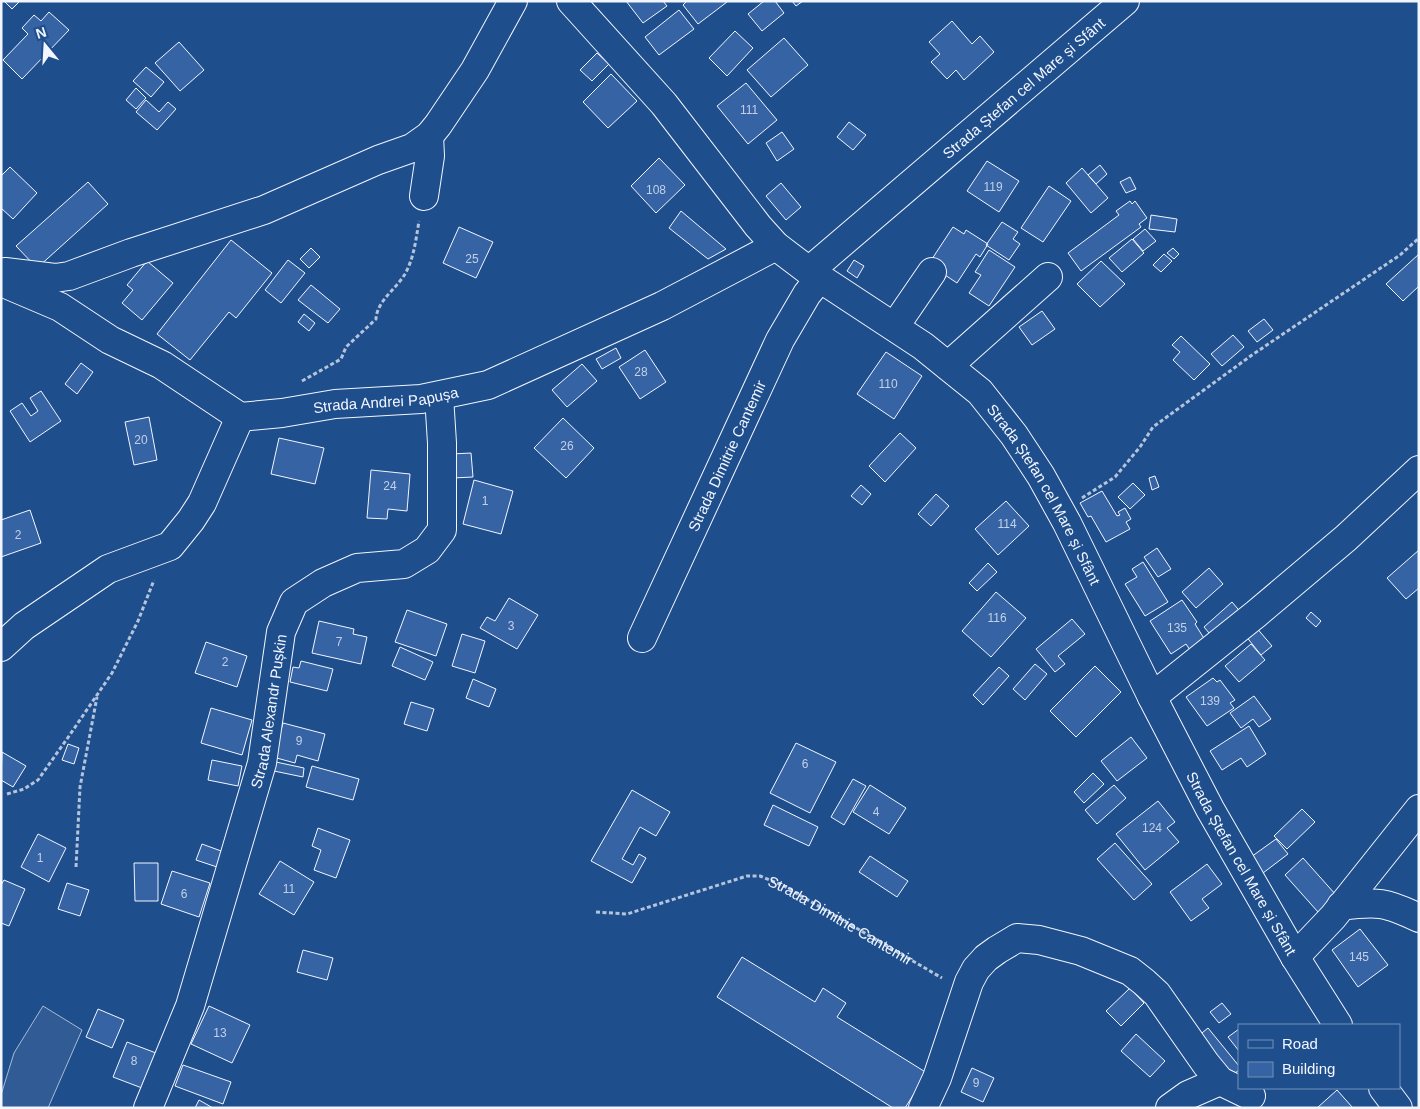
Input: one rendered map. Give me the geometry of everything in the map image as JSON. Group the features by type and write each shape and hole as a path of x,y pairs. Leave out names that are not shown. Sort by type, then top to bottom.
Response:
{"street":[{"path":"1,271 55,278 69,276 131,253 264,210 378,160 412,148 429,136 438,126 475,70 513,1"},
{"name":"Strada Ștefan cel Mare și Sfânt","path":"571,1 664,104 758,226 776,246 814,274 924,346 980,392 1014,436 1041,476 1060,511 1210,809 1295,957 1337,1024"},
{"name":"Strada Ștefan cel Mare și Sfânt","path":"814,274 1125,1"},
{"path":"424,196 430,156 429,136"},
{"name":"Strada Andrei Papușa","path":"240,417 282,413 335,404 421,399 488,385 662,306 776,246"},
{"path":"894,326 932,272"},
{"name":"Strada Dimitrie Cantemir","path":"642,638 780,340 807,294 814,274"},
{"path":"948,366 1048,277"},
{"path":"1,278 6,284 60,307 110,340 162,365 240,417 202,503 170,546 108,569 24,626 1,647"},
{"name":"Strada Alexandr Pușkin","path":"148,1108 190,1006 262,763 281,632 294,602 323,583 357,568 404,564 427,550 442,530 439,396"},
{"path":"1152,697 1256,614 1346,538 1419,470"},
{"path":"1295,957 1341,906 1419,809"},
{"path":"1341,906 1371,902 1396,907 1419,918"},
{"path":"924,1108 969,982 976,968 986,958 1017,938 1038,940 1081,951 1130,971 1157,994 1220,1081 1255,1097"},
{"path":"1170,1108 1188,1096 1220,1081"},
{"path":"1384,1089 1398,1108"}],"path":[{"path":"294,386 341,359 346,347 376,319 376,311 405,275 412,258 424,196"},
{"path":"1060,511 1115,477 1140,447 1153,426 1252,355 1400,255 1419,238"},
{"path":"7,794 24,789 38,780 112,673 138,621 170,546"},
{"path":"76,867 80,787 98,694"},
{"name":"Strada Dimitrie Cantemir","path":"596,912 627,914 747,876 760,876 784,886 942,979 969,982"}],"shaded area":[{"path":"43,1006 82,1030 48,1108 1,1108 1,1095 14,1053"}],"building":[{"path":"4,1 18,1 19,2 12,9"},
{"path":"626,1 663,1 667,6 643,23"},
{"path":"687,1 727,2 698,24 683,5"},
{"path":"764,1 775,1 784,13 762,31 748,14"},
{"path":"792,1 803,1 796,6"},
{"path":"679,10 694,29 659,55 645,37"},
{"path":"49,12 69,30 22,79 3,60 28,34 22,28 34,15 41,21"},
{"path":"952,21 972,44 980,36 994,52 964,80 956,70 947,79 931,62 940,54 929,42"},
{"path":"735,31 753,48 727,76 709,58"},
{"path":"784,38 808,65 771,97 747,70"},
{"path":"179,42 204,70 180,91 155,63"},
{"path":"597,53 609,64 592,81 580,70"},
{"path":"146,67 164,82 151,97 133,81"},
{"path":"611,74 637,101 608,128 583,102"},
{"path":"746,83 777,120 748,144 717,106"},
{"path":"136,88 146,98 136,109 126,100"},
{"path":"146,100 159,112 168,102 176,109 157,130 136,112"},
{"path":"849,122 866,135 853,150 837,137"},
{"path":"782,132 794,149 777,161 766,143"},
{"path":"659,158 685,185 656,213 631,186"},
{"path":"987,161 1019,181 999,212 967,191"},
{"path":"1100,165 1107,174 1096,184 1088,175"},
{"path":"10,167 37,193 13,219 1,208 1,176"},
{"path":"1082,168 1108,198 1091,213 1066,183"},
{"path":"1130,177 1136,189 1126,193 1120,182"},
{"path":"88,182 108,204 37,268 16,246"},
{"path":"781,183 801,207 786,220 766,196"},
{"path":"1049,186 1071,201 1043,242 1021,228"},
{"path":"1130,201 1132,204 1135,201 1147,218 1139,224 1141,227 1081,271 1068,253 1119,215 1116,211"},
{"path":"681,211 726,249 708,259 669,228"},
{"path":"1151,215 1177,219 1175,232 1149,229"},
{"path":"1002,222 1018,232 1013,239 1020,244 1009,260 986,245"},
{"path":"459,227 493,242 476,278 443,263"},
{"path":"953,227 964,234 966,230 988,244 980,257 976,254 957,283 939,271 930,262"},
{"path":"1145,229 1156,241 1143,251 1133,239"},
{"path":"1132,239 1144,253 1122,272 1109,258"},
{"path":"231,240 272,273 236,318 229,312 190,360 157,334"},
{"path":"311,248 320,257 309,268 300,259"},
{"path":"1173,248 1179,254 1174,259 1167,253"},
{"path":"989,250 1015,267 989,306 969,293 981,275 975,272"},
{"path":"1164,254 1172,261 1161,272 1153,265"},
{"path":"1419,254 1419,286 1403,301 1386,284"},
{"path":"288,260 305,273 281,303 265,290"},
{"path":"854,260 864,266 857,278 847,271"},
{"path":"147,261 173,283 142,320 122,303 133,290 127,285"},
{"path":"1101,261 1125,284 1100,307 1077,284"},
{"path":"311,285 340,309 328,323 298,300"},
{"path":"1042,311 1055,329 1032,345 1019,327"},
{"path":"304,314 315,323 309,331 298,322"},
{"path":"1264,319 1273,330 1257,342 1248,331"},
{"path":"1233,335 1244,347 1222,366 1211,354"},
{"path":"1181,336 1210,364 1194,380 1173,360 1180,352 1172,345"},
{"path":"616,348 621,358 602,369 596,359"},
{"path":"645,350 666,382 640,399 619,367"},
{"path":"886,352 922,376 894,419 857,394"},
{"path":"81,363 93,372 77,394 65,384"},
{"path":"582,364 597,381 567,407 552,390"},
{"path":"41,391 61,421 30,442 10,411 22,403 31,416 38,411 30,398"},
{"path":"149,417 157,460 134,465 125,422"},
{"path":"563,418 594,448 566,478 534,448"},
{"path":"900,433 916,448 885,482 869,466"},
{"path":"279,438 324,448 315,484 271,474"},
{"path":"471,453 473,477 453,478 451,454"},
{"path":"371,470 410,474 407,511 388,509 387,519 367,518"},
{"path":"1155,476 1159,487 1152,490 1149,478"},
{"path":"474,480 513,491 501,534 463,524"},
{"path":"1133,483 1145,495 1130,509 1118,497"},
{"path":"861,485 871,494 862,505 851,496"},
{"path":"1102,491 1117,516 1120,515 1118,512 1125,508 1131,519 1126,522 1130,529 1106,542 1091,516 1088,517 1080,503"},
{"path":"936,494 949,506 931,526 918,514"},
{"path":"1006,501 1029,526 998,555 975,529"},
{"path":"30,510 41,543 1,557 1,520"},
{"path":"1157,548 1171,569 1158,577 1144,557"},
{"path":"1419,550 1419,588 1406,599 1387,578"},
{"path":"1143,562 1168,602 1145,616 1125,584 1137,577 1132,569"},
{"path":"988,563 997,572 977,591 969,583"},
{"path":"1209,568 1223,584 1196,608 1182,592"},
{"path":"996,592 1026,618 991,657 962,631"},
{"path":"509,598 538,615 517,649 480,628 487,617 495,621"},
{"path":"1182,600 1197,622 1195,624 1205,640 1190,650 1186,644 1171,654 1150,621"},
{"path":"1232,602 1243,615 1215,640 1204,627"},
{"path":"407,610 447,624 436,656 395,642"},
{"path":"1311,612 1321,621 1316,627 1306,618"},
{"path":"1072,619 1085,634 1058,656 1065,664 1055,672 1036,649"},
{"path":"319,621 354,629 353,634 367,637 361,664 312,653"},
{"path":"1255,626 1272,646 1261,655 1245,635"},
{"path":"462,634 485,641 475,673 452,666"},
{"path":"206,642 247,656 237,687 195,673"},
{"path":"1251,644 1265,660 1239,682 1225,666"},
{"path":"400,647 433,662 425,680 392,666"},
{"path":"301,661 333,669 327,691 290,682 293,667 299,668"},
{"path":"1035,664 1047,674 1025,700 1013,689"},
{"path":"1095,666 1121,692 1076,737 1050,711"},
{"path":"999,667 1009,676 983,705 973,695"},
{"path":"1213,678 1217,682 1220,680 1235,700 1230,703 1234,708 1207,726 1186,697"},
{"path":"473,679 496,689 489,707 466,698"},
{"path":"1254,696 1271,719 1259,727 1253,719 1241,728 1230,713"},
{"path":"411,702 434,709 427,731 404,724"},
{"path":"211,708 252,720 242,755 201,743"},
{"path":"283,723 325,734 318,761 297,755 295,763 273,757"},
{"path":"1249,726 1266,754 1247,767 1241,758 1222,770 1210,751"},
{"path":"1131,737 1147,758 1117,781 1101,761"},
{"path":"796,743 836,762 810,813 770,793"},
{"path":"68,744 79,748 74,764 62,760"},
{"path":"2,752 26,766 13,787 1,780"},
{"path":"212,760 242,766 238,786 208,780"},
{"path":"276,762 304,768 303,777 274,771"},
{"path":"312,766 359,779 353,800 306,787"},
{"path":"1093,773 1104,784 1084,803 1074,792"},
{"path":"853,779 866,786 844,825 831,817"},
{"path":"870,785 906,808 889,834 853,812"},
{"path":"1114,785 1126,798 1097,824 1085,810"},
{"path":"632,790 670,812 656,836 640,827 622,859 633,865 639,854 646,858 632,883 591,861"},
{"path":"1158,801 1175,822 1167,828 1179,842 1145,870 1116,834"},
{"path":"773,805 818,827 809,846 764,825"},
{"path":"1302,809 1315,822 1287,849 1274,836"},
{"path":"318,828 350,840 336,878 314,870 321,850 312,846"},
{"path":"38,834 66,848 49,882 21,867"},
{"path":"1276,839 1288,854 1263,873 1251,857"},
{"path":"1115,843 1152,884 1134,900 1097,859"},
{"path":"202,844 232,855 226,870 196,860"},
{"path":"870,856 908,881 897,897 859,872"},
{"path":"1303,858 1336,895 1318,912 1285,875"},
{"path":"280,861 314,882 294,915 259,894"},
{"path":"134,863 158,863 158,901 135,901"},
{"path":"1207,864 1222,884 1202,899 1209,908 1191,921 1170,892"},
{"path":"172,871 210,883 199,917 161,904"},
{"path":"4,880 25,889 9,926 1,923 1,885"},
{"path":"67,883 89,890 80,916 58,909"},
{"path":"1360,929 1388,965 1358,987 1332,950"},
{"path":"303,950 333,958 327,980 297,972"},
{"path":"742,957 815,1002 823,988 846,1003 837,1017 927,1073 905,1108 893,1108 717,997"},
{"path":"1130,988 1144,1003 1121,1026 1106,1011"},
{"path":"1222,1003 1231,1014 1219,1023 1210,1012"},
{"path":"209,1006 250,1025 232,1063 191,1044"},
{"path":"98,1009 124,1020 112,1048 86,1037"},
{"path":"1208,1028 1238,1065 1238,1071 1230,1077 1197,1037"},
{"path":"1238,1030 1238,1050 1228,1037"},
{"path":"1136,1034 1165,1061 1150,1077 1121,1051"},
{"path":"127,1042 156,1053 142,1088 113,1077"},
{"path":"183,1065 231,1082 223,1104 175,1086"},
{"path":"972,1068 994,1078 983,1102 961,1092"},
{"path":"1337,1090 1353,1108 1317,1108"},
{"path":"199,1100 213,1108 195,1108"}]}
